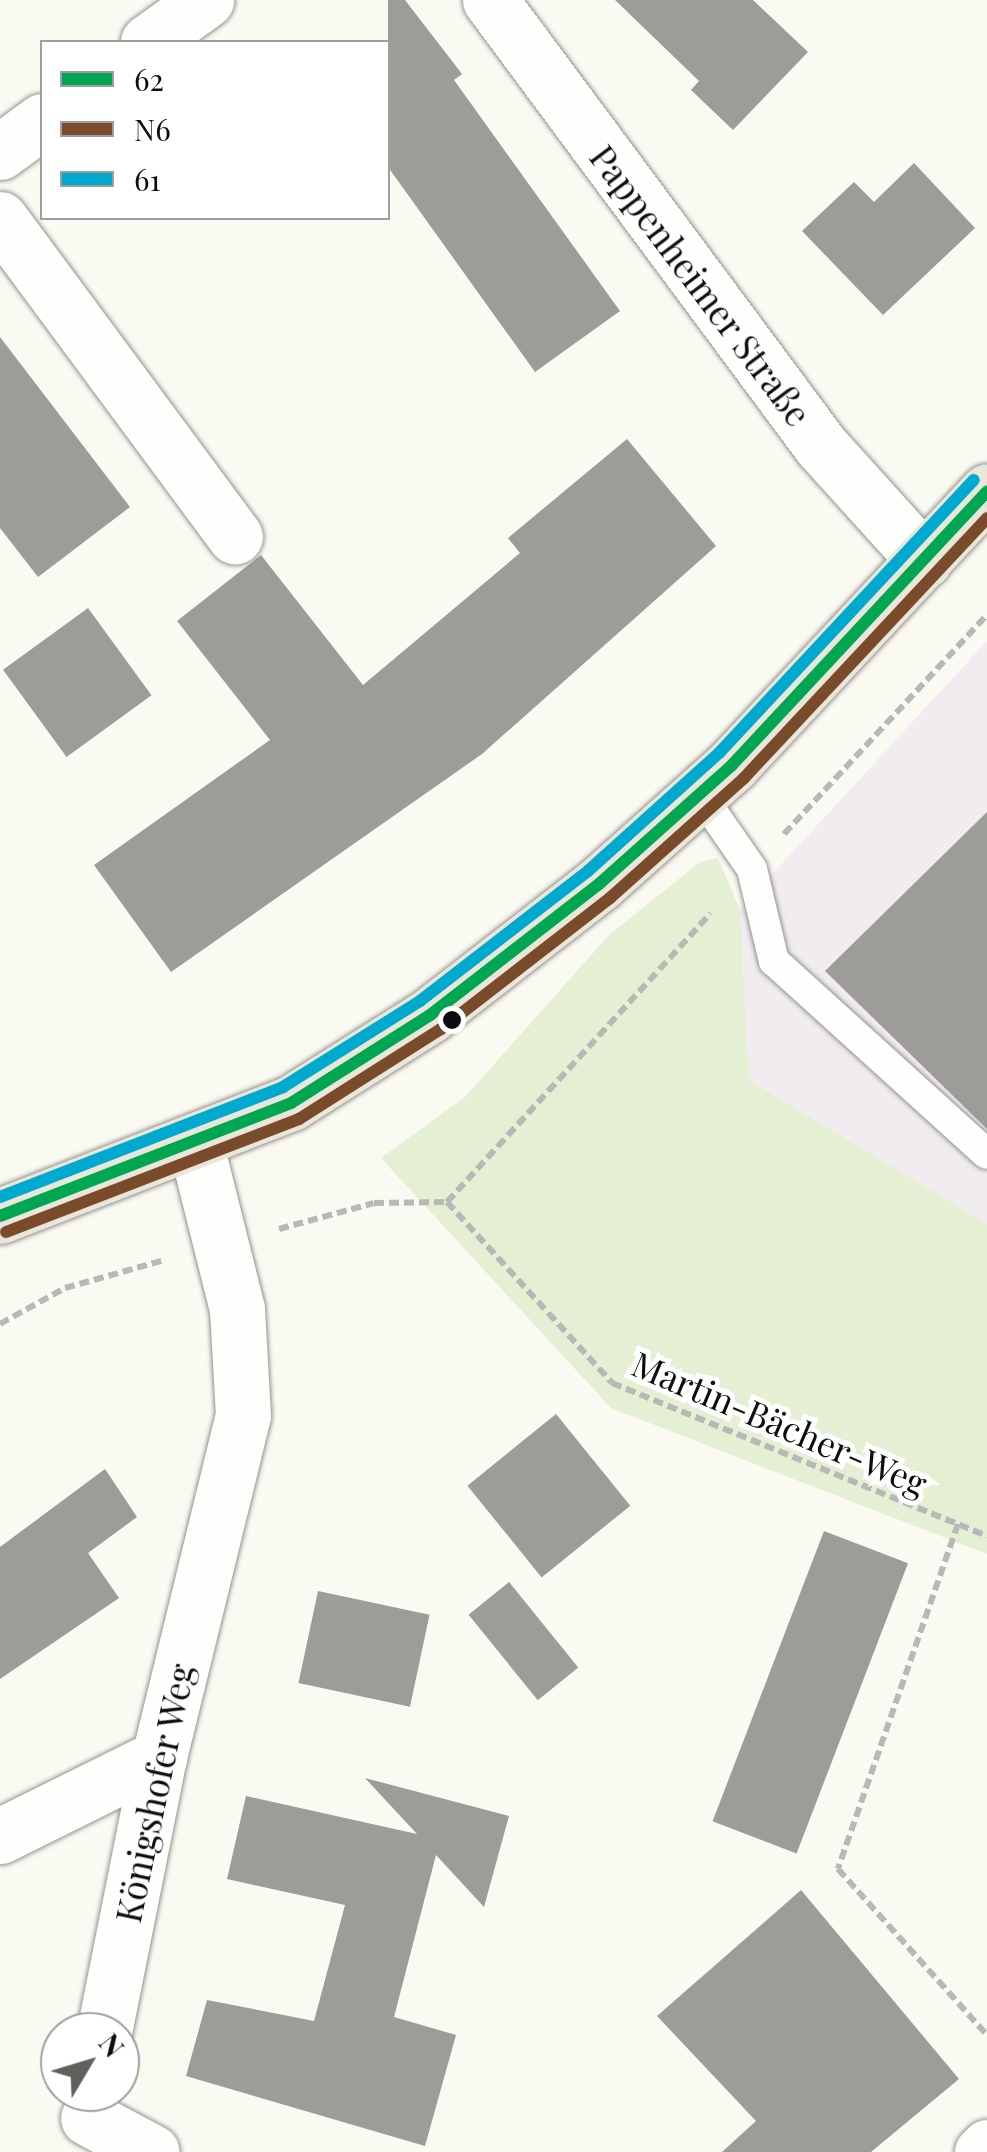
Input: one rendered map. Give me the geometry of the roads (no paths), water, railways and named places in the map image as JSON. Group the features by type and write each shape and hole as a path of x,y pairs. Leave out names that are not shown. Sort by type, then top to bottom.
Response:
{"main road":[{"path":"0,1216 196,1146 291,1103 430,1015 700,794 987,492"}],"street":[{"path":"151,40 206,0"},
{"name":"Pappenheimer Straße","path":"490,0 821,446 924,560"},
{"path":"0,152 40,122"},
{"path":"0,220 235,537"},
{"name":"Königshofer Weg","path":"108,2012 158,1757 243,1416 244,1360 196,1146"},
{"path":"0,1836 158,1757"},
{"path":"87,2121 152,2152"}],"lane":[{"path":"700,794 752,869 774,961 987,1154"}]}
